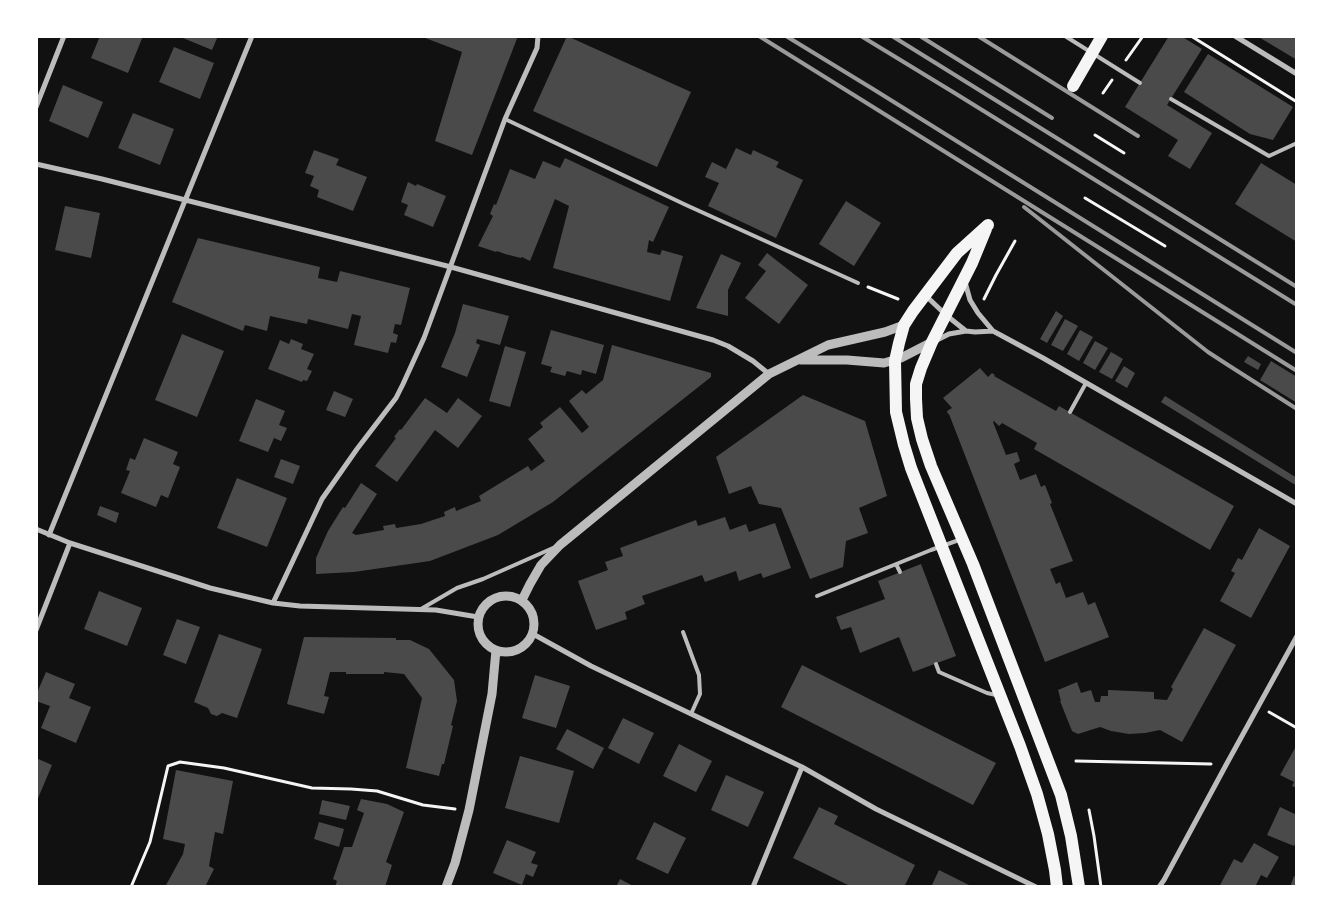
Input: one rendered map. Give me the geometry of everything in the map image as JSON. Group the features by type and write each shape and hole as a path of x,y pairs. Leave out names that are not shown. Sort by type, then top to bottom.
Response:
{"main road":[{"path":"1073,86 1102,36"},
{"path":"1057,887 1052,852 1042,809 904,445 896,412 895,360 904,325 958,253 988,225 964,280 920,368 916,384 917,418 931,466 963,538 1051,766 1072,836 1079,887"}],"street":[{"path":"36,107 64,36"},
{"path":"49,535 252,36"},
{"path":"273,603 322,499 399,391 424,338 505,119 538,48 538,36"},
{"path":"1235,36 1297,74"},
{"path":"36,164 451,267 713,340 728,346 753,361 769,374"},
{"path":"964,280 970,300 993,331 1297,504"},
{"path":"925,295 966,331"},
{"path":"522,600 542,565 560,545 769,374 828,345 885,332 904,325"},
{"path":"798,360 847,360 884,363 895,360 949,334 966,331 993,331"},
{"path":"36,529 70,543 210,588 273,603 300,606 436,610 478,617"},
{"path":"36,630 70,543"},
{"path":"504,595 522,600 528,605 534,619 535,627 529,641 518,650 510,652 496,650 489,646 479,634 478,617 482,609 488,602 504,595"},
{"path":"533,634 591,666 802,767 876,809 1036,887"},
{"path":"1159,887 1297,636"},
{"path":"446,887 455,863 469,810 492,694 496,650"},
{"path":"753,887 802,767"}],"lane":[{"path":"1065,36 1140,83"},
{"path":"1171,99 1269,156 1297,142"},
{"path":"505,119 686,205 858,282"},
{"path":"1070,412 1086,383"},
{"path":"817,596 963,538"},
{"path":"418,610 457,588 483,579 560,545"},
{"path":"896,564 900,572"},
{"path":"683,632 700,675 700,694 691,714"},
{"path":"936,664 939,672 987,694 999,695"}],"path":[{"path":"1191,36 1297,102"},
{"path":"1095,135 1124,153"},
{"path":"1085,198 1165,246"},
{"path":"982,304 1015,241"},
{"path":"858,282 898,299"},
{"path":"1076,761 1226,765"},
{"path":"131,887 150,842 168,766 180,762 224,768 312,788 377,791 423,805 469,810"},
{"path":"1089,810 1101,887"}],"building":[{"path":"100,36 143,36 128,73 91,58"},
{"path":"178,36 218,36 212,50"},
{"path":"420,36 518,36 472,155 435,141 462,52"},
{"path":"567,36 691,92 657,167 533,111"},
{"path":"1169,36 1181,36 1202,49 1167,105 1212,133 1190,169 1168,156 1178,140 1125,107"},
{"path":"1257,36 1297,36 1297,60"},
{"path":"174,47 214,63 200,99 159,82"},
{"path":"1208,54 1293,107 1273,140 1250,134 1184,92"},
{"path":"63,85 103,102 88,138 49,121"},
{"path":"133,113 174,129 160,165 118,148"},
{"path":"736,148 751,155 753,150 779,162 776,167 803,180 776,238 708,206 719,183 705,177 712,162 726,169"},
{"path":"314,150 339,159 336,165 367,177 353,211 317,197 319,190 310,186 314,176 305,173"},
{"path":"565,158 669,207 653,242 649,240 647,252 660,255 662,250 683,256 670,301 553,268 569,206 555,199 530,261 522,257 478,246 493,216 490,214 494,204 496,205 510,169 535,179 543,161 560,168"},
{"path":"1261,163 1297,185 1297,242 1235,204"},
{"path":"408,182 446,196 433,227 404,215 408,205 401,202"},
{"path":"846,201 881,223 854,266 819,244"},
{"path":"65,206 100,213 91,258 55,250"},
{"path":"198,238 320,267 318,278 337,282 340,271 410,288 401,325 395,324 393,333 398,335 396,343 391,342 388,353 354,345 361,316 352,314 348,329 308,319 307,324 270,316 267,331 245,325 243,331 172,302"},
{"path":"767,253 808,285 779,324 745,298 766,271 758,265"},
{"path":"721,254 741,263 728,290 728,316 696,308"},
{"path":"463,304 509,316 500,345 477,339 476,343 480,345 467,377 441,367 455,333"},
{"path":"1056,311 1063,316 1047,343 1040,339"},
{"path":"1065,319 1078,326 1063,351 1051,345"},
{"path":"551,330 604,345 596,374 582,370 581,375 567,371 565,376 550,372 552,367 541,364"},
{"path":"1080,330 1093,337 1079,361 1067,354"},
{"path":"182,334 224,351 197,417 155,400"},
{"path":"291,339 303,344 301,349 314,354 307,369 312,371 307,381 303,380 302,382 268,369 280,340 289,344"},
{"path":"1095,341 1108,348 1095,370 1083,363"},
{"path":"612,345 711,373 711,377 553,502 498,535 430,561 354,572 316,574 316,558 328,531 361,483 377,494 352,533 356,535 384,530 383,526 395,524 396,528 421,524 445,516 444,512 455,507 456,511 481,501 479,496 528,466 531,471 545,461 528,439 543,427 540,423 560,407 582,433 589,427 569,401 582,390 586,394 603,380"},
{"path":"505,346 526,352 510,407 489,401"},
{"path":"1111,352 1123,359 1112,379 1099,372"},
{"path":"1248,356 1261,364 1258,370 1244,362"},
{"path":"1271,361 1297,377 1297,403 1260,380"},
{"path":"1124,366 1135,373 1127,388 1115,381"},
{"path":"980,368 988,377 992,373 994,376 1056,411 1059,406 1234,506 1210,550 1034,449 1037,443 1002,423 999,426 994,421 1006,455 1017,452 1020,461 1014,464 1020,480 1036,474 1041,487 1045,485 1052,503 1050,504 1073,561 1050,569 1056,584 1060,582 1066,598 1083,592 1088,605 1095,602 1109,637 1045,662 948,414 947,411 952,408 943,398"},
{"path":"334,391 353,399 345,417 326,410"},
{"path":"803,395 865,421 887,496 859,508 868,533 846,541 843,567 810,579 781,508 759,504 751,486 729,494 716,457"},
{"path":"1165,396 1297,478 1297,486 1161,402"},
{"path":"425,398 447,413 458,398 482,416 458,448 435,430 397,482 375,466 396,438 394,437"},
{"path":"256,399 285,411 279,425 287,428 281,441 274,438 268,452 239,441"},
{"path":"144,438 178,452 173,464 180,467 168,498 161,495 156,507 121,493 130,471 126,470 130,458 135,460"},
{"path":"281,459 300,466 293,484 274,477"},
{"path":"237,478 287,498 267,547 217,528"},
{"path":"100,506 119,513 116,523 97,515"},
{"path":"725,517 730,530 746,524 749,532 775,523 791,568 763,578 761,573 739,581 736,571 705,582 702,575 642,596 645,604 625,612 627,619 596,630 578,581 608,570 605,562 623,556 620,548 696,520 698,526"},
{"path":"1259,528 1290,546 1251,618 1220,601 1235,573 1231,571 1238,558 1242,560"},
{"path":"921,564 956,656 913,672 899,637 860,653 851,627 841,630 836,617 885,599 878,581"},
{"path":"99,591 142,608 127,646 84,629"},
{"path":"177,619 200,627 186,664 163,655"},
{"path":"1204,628 1236,645 1182,742 1160,730 1129,734 1100,727 1078,734 1072,731 1060,701 1058,690 1077,682 1081,693 1091,690 1095,702 1100,702 1101,696 1108,696 1108,690 1154,692 1154,699 1167,700 1173,689 1171,687"},
{"path":"219,634 262,649 237,718 222,713 217,716 211,714 208,708 194,702"},
{"path":"304,637 396,638 396,640 410,640 429,649 454,680 457,701 444,764 442,764 439,776 406,768 422,698 404,674 384,672 384,674 346,674 346,672 330,672 324,696 329,697 324,714 287,704"},
{"path":"802,665 996,763 973,805 781,707"},
{"path":"46,672 75,684 69,698 91,707 76,743 41,728 50,706 36,701 36,695"},
{"path":"535,675 570,686 556,728 522,718"},
{"path":"623,718 654,733 639,764 608,748"},
{"path":"567,729 604,748 593,769 556,749"},
{"path":"679,744 712,761 696,792 663,776"},
{"path":"1295,748 1297,749 1297,788 1292,786 1294,782 1280,775"},
{"path":"520,756 574,771 559,823 505,808"},
{"path":"36,758 52,765 36,803"},
{"path":"176,770 233,781 223,834 215,832 209,866 214,869 205,887 165,887 183,854 185,844 163,839"},
{"path":"726,775 764,792 748,827 711,810"},
{"path":"361,799 387,804 404,812 386,862 392,865 385,887 335,887 337,881 333,879 344,847 352,847 364,813 357,810"},
{"path":"322,800 350,806 346,820 319,814"},
{"path":"819,807 838,816 834,824 915,865 904,887 852,887 793,858"},
{"path":"1280,807 1297,815 1297,840 1294,846 1267,835"},
{"path":"319,822 344,829 339,847 314,839"},
{"path":"654,822 686,838 668,874 636,859"},
{"path":"507,840 536,852 531,863 538,865 533,877 526,874 522,885 493,873"},
{"path":"1254,843 1279,857 1267,878 1261,875 1255,887 1219,887 1234,859 1242,863"},
{"path":"939,870 973,887 931,887"},
{"path":"1294,876 1297,877 1297,887 1290,887"},
{"path":"620,879 635,887 616,887"}],"railway":[{"path":"759,36 1297,371"},
{"path":"786,36 1297,353"},
{"path":"861,36 1297,305"},
{"path":"892,36 1297,287"},
{"path":"920,36 1052,118"},
{"path":"978,36 1138,136"},
{"path":"1024,207 1208,352 1297,409"}]}
